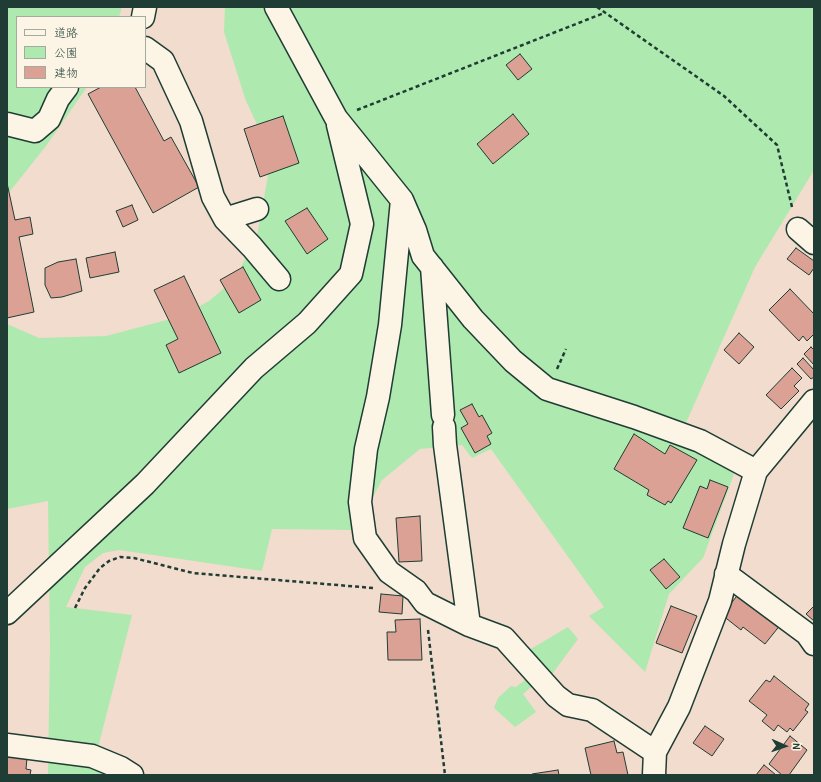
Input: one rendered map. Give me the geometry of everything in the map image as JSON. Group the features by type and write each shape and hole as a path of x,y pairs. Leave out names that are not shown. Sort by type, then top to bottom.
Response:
{"street":[{"path":"276,7 336,118 402,200 415,230 423,256 473,320 512,361 547,389 634,417 700,441 756,471"},
{"path":"146,49 163,61 191,121 213,197 225,219 252,247 279,280"},
{"path":"7,124 35,131 48,119 58,99 66,88"},
{"path":"7,613 9,609 83,544 145,484 254,368 307,323 351,274 362,224 336,118"},
{"path":"402,200 390,325 378,397 366,449 360,502 365,538 389,572 416,591 425,603 469,625 504,638 556,696 568,705 592,710 655,752"},
{"path":"225,219 257,209"},
{"path":"432,267 445,445 469,625"},
{"path":"654,775 655,752 682,700 720,601 726,574 756,471 811,410"},
{"path":"726,574 807,634 814,644"},
{"path":"7,745 92,756 121,768 132,775"}],"path":[{"path":"597,7 724,96 777,145 806,236"},
{"path":"336,118 604,13"},
{"path":"75,608 85,588 100,568 109,561 120,557 134,558 193,573 376,588"},
{"path":"425,603 445,775"}],"green space":[{"path":"7,7 122,7 119,16 16,16 16,88 86,88 46,146 7,195"},
{"path":"225,7 814,7 814,170 755,267 685,425 741,455 703,558 669,594 645,672 589,616 604,607 491,449 472,458 462,445 420,449 382,480 355,530 272,529 262,571 119,550 103,553 85,567 66,607 132,615 94,763 118,775 48,775 50,644 48,501 7,509 7,324 39,338 106,336 182,316 209,301 235,279 257,235 268,176 268,148 246,101 224,32"},
{"path":"568,627 578,639 547,681 524,653"},
{"path":"530,676 536,683 523,694 536,712 515,727 494,708 498,698 511,686 516,687"}],"building":[{"path":"520,54 532,69 518,80 506,65"},
{"path":"99,88 136,88 164,141 171,137 199,187 153,213 88,94"},
{"path":"513,114 529,134 493,164 477,144"},
{"path":"283,116 299,163 260,177 244,129"},
{"path":"7,183 15,220 30,217 33,234 19,237 34,312 7,318"},
{"path":"132,205 138,220 123,227 116,211"},
{"path":"307,208 328,239 307,254 285,221"},
{"path":"796,248 814,261 814,268 809,275 787,259"},
{"path":"115,252 119,272 90,278 86,258"},
{"path":"76,259 82,291 62,297 51,298 45,285 45,268 58,262"},
{"path":"243,267 261,300 239,313 220,280"},
{"path":"184,276 221,353 179,373 166,345 178,339 154,290"},
{"path":"790,289 814,314 814,334 807,341 803,336 799,341 769,310"},
{"path":"739,333 754,347 739,364 724,350"},
{"path":"811,347 814,350 814,365 804,354"},
{"path":"803,358 814,370 814,377 811,379 797,364"},
{"path":"792,368 802,378 794,386 799,391 781,409 766,395"},
{"path":"472,404 479,417 482,415 492,433 487,436 491,444 475,453 461,428 468,424 460,410"},
{"path":"634,434 665,454 670,445 697,460 671,503 668,501 665,505 647,495 649,490 614,469"},
{"path":"710,480 728,487 708,538 683,528 700,486 707,489"},
{"path":"420,516 422,561 399,562 396,518"},
{"path":"664,559 680,577 666,589 650,570"},
{"path":"740,592 781,624 765,644 743,627 741,630 722,615"},
{"path":"381,594 403,596 402,614 379,612"},
{"path":"671,606 697,616 682,653 656,643"},
{"path":"814,606 814,621 806,614"},
{"path":"420,619 422,660 388,660 387,632 396,632 395,620"},
{"path":"774,676 809,704 805,710 808,712 793,731 790,728 787,732 778,725 774,731 762,721 767,715 749,701 766,680 770,682"},
{"path":"705,726 724,739 712,756 693,743"},
{"path":"790,736 807,750 789,775 782,775 769,764"},
{"path":"614,741 617,753 623,752 628,775 591,775 585,748"},
{"path":"7,757 27,758 26,769 31,770 30,775 7,775"},
{"path":"764,765 776,775 756,775"},
{"path":"558,770 559,775 532,774"}]}
